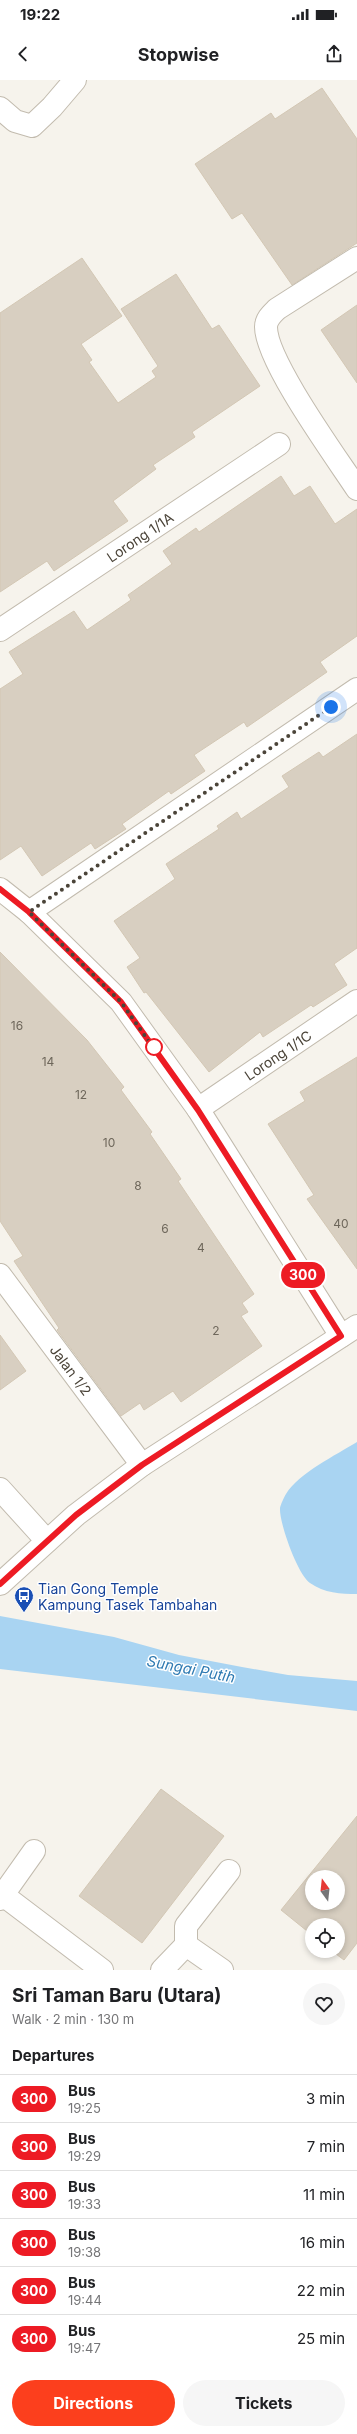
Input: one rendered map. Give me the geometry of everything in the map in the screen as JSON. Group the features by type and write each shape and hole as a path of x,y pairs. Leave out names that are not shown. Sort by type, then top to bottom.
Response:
{"street":[{"path":"0,108 15,121 32,126 74,80"},
{"path":"357,258 306,292 277,309 269,317 266,327 271,348 286,378 357,489"},
{"name":"Lorong 1/1A","path":"0,630 279,444"},
{"path":"29,912 357,689"},
{"path":"0,889 29,912 121,1002 198,1110 349,1331 142,1465 76,1515 0,1584"},
{"name":"Lorong 1/1C","path":"198,1110 357,1001"},
{"name":"Jalan 1/2","path":"0,1275 142,1465"},
{"path":"0,1489 47,1541"},
{"path":"34,1851 2,1897 102,1970"},
{"path":"162,1970 186,1944 186,1926 230,1871"},
{"path":"186,1944 222,1970"}],"water":[{"path":"357,1442 357,1594 339,1593 321,1589 310,1583 305,1578 290,1548 283,1525 280,1508 286,1494 300,1479 318,1465"},
{"name":"Sungai Putih","path":"0,1616 114,1637 179,1655 242,1667 288,1675 357,1681 357,1711 0,1669"}],"building":[{"path":"322,88 357,139 357,243 292,285 242,213 232,219 195,164 271,113 275,119"},
{"path":"82,258 122,316 81,344 92,360 89,362 118,403 156,377 152,371 158,366 121,309 176,274 212,329 219,325 260,386 192,432 195,437 153,465 156,469 113,501 128,521 54,571 47,561 0,592 0,313"},
{"path":"357,305 357,383 321,330"},
{"path":"281,476 294,496 310,486 335,524 357,509 357,636 320,662 327,672 247,727 244,722 194,755 205,771 171,794 169,791 122,824 126,829 95,849 91,843 42,876 21,846 0,860 0,689 23,674 9,652 74,611 87,630 131,600 128,595 172,564 163,551 196,528 199,532"},
{"path":"357,734 357,948 334,964 347,985 313,1007 311,1005 263,1037 260,1032 209,1072 146,992 144,993 127,967 140,958 114,921 175,879 166,864 219,829 217,826 237,812 241,819 289,787 282,776 319,752 323,757"},
{"path":"0,952 87,1040 124,1087 121,1090 152,1132 150,1134 181,1179 178,1181 254,1294 242,1303 248,1312 241,1316 262,1346 181,1402 173,1391 144,1410 140,1403 121,1416 57,1330 59,1328 14,1261 23,1256 0,1221"},
{"path":"357,1057 357,1269 307,1199 314,1195 268,1124 305,1101 300,1092"},
{"path":"0,1335 26,1371 0,1390"},
{"path":"161,1789 224,1836 142,1943 79,1896"},
{"path":"357,1816 357,1943 344,1960 341,1958 345,1958 345,1918 305,1918 305,1929 281,1910 305,1880 305,1910 345,1910 345,1870 313,1870"}],"bus line":[{"name":"300","path":"0,889 29,912 121,1002 198,1110 341,1336 142,1465 76,1515 0,1584"}],"place":[{"name":"Tian Gong Temple Kampung Tasek Tambahan","path":"24,1613"}],"route":[{"path":"154,1047 155,1050 121,1002 29,912 331,707"}]}
